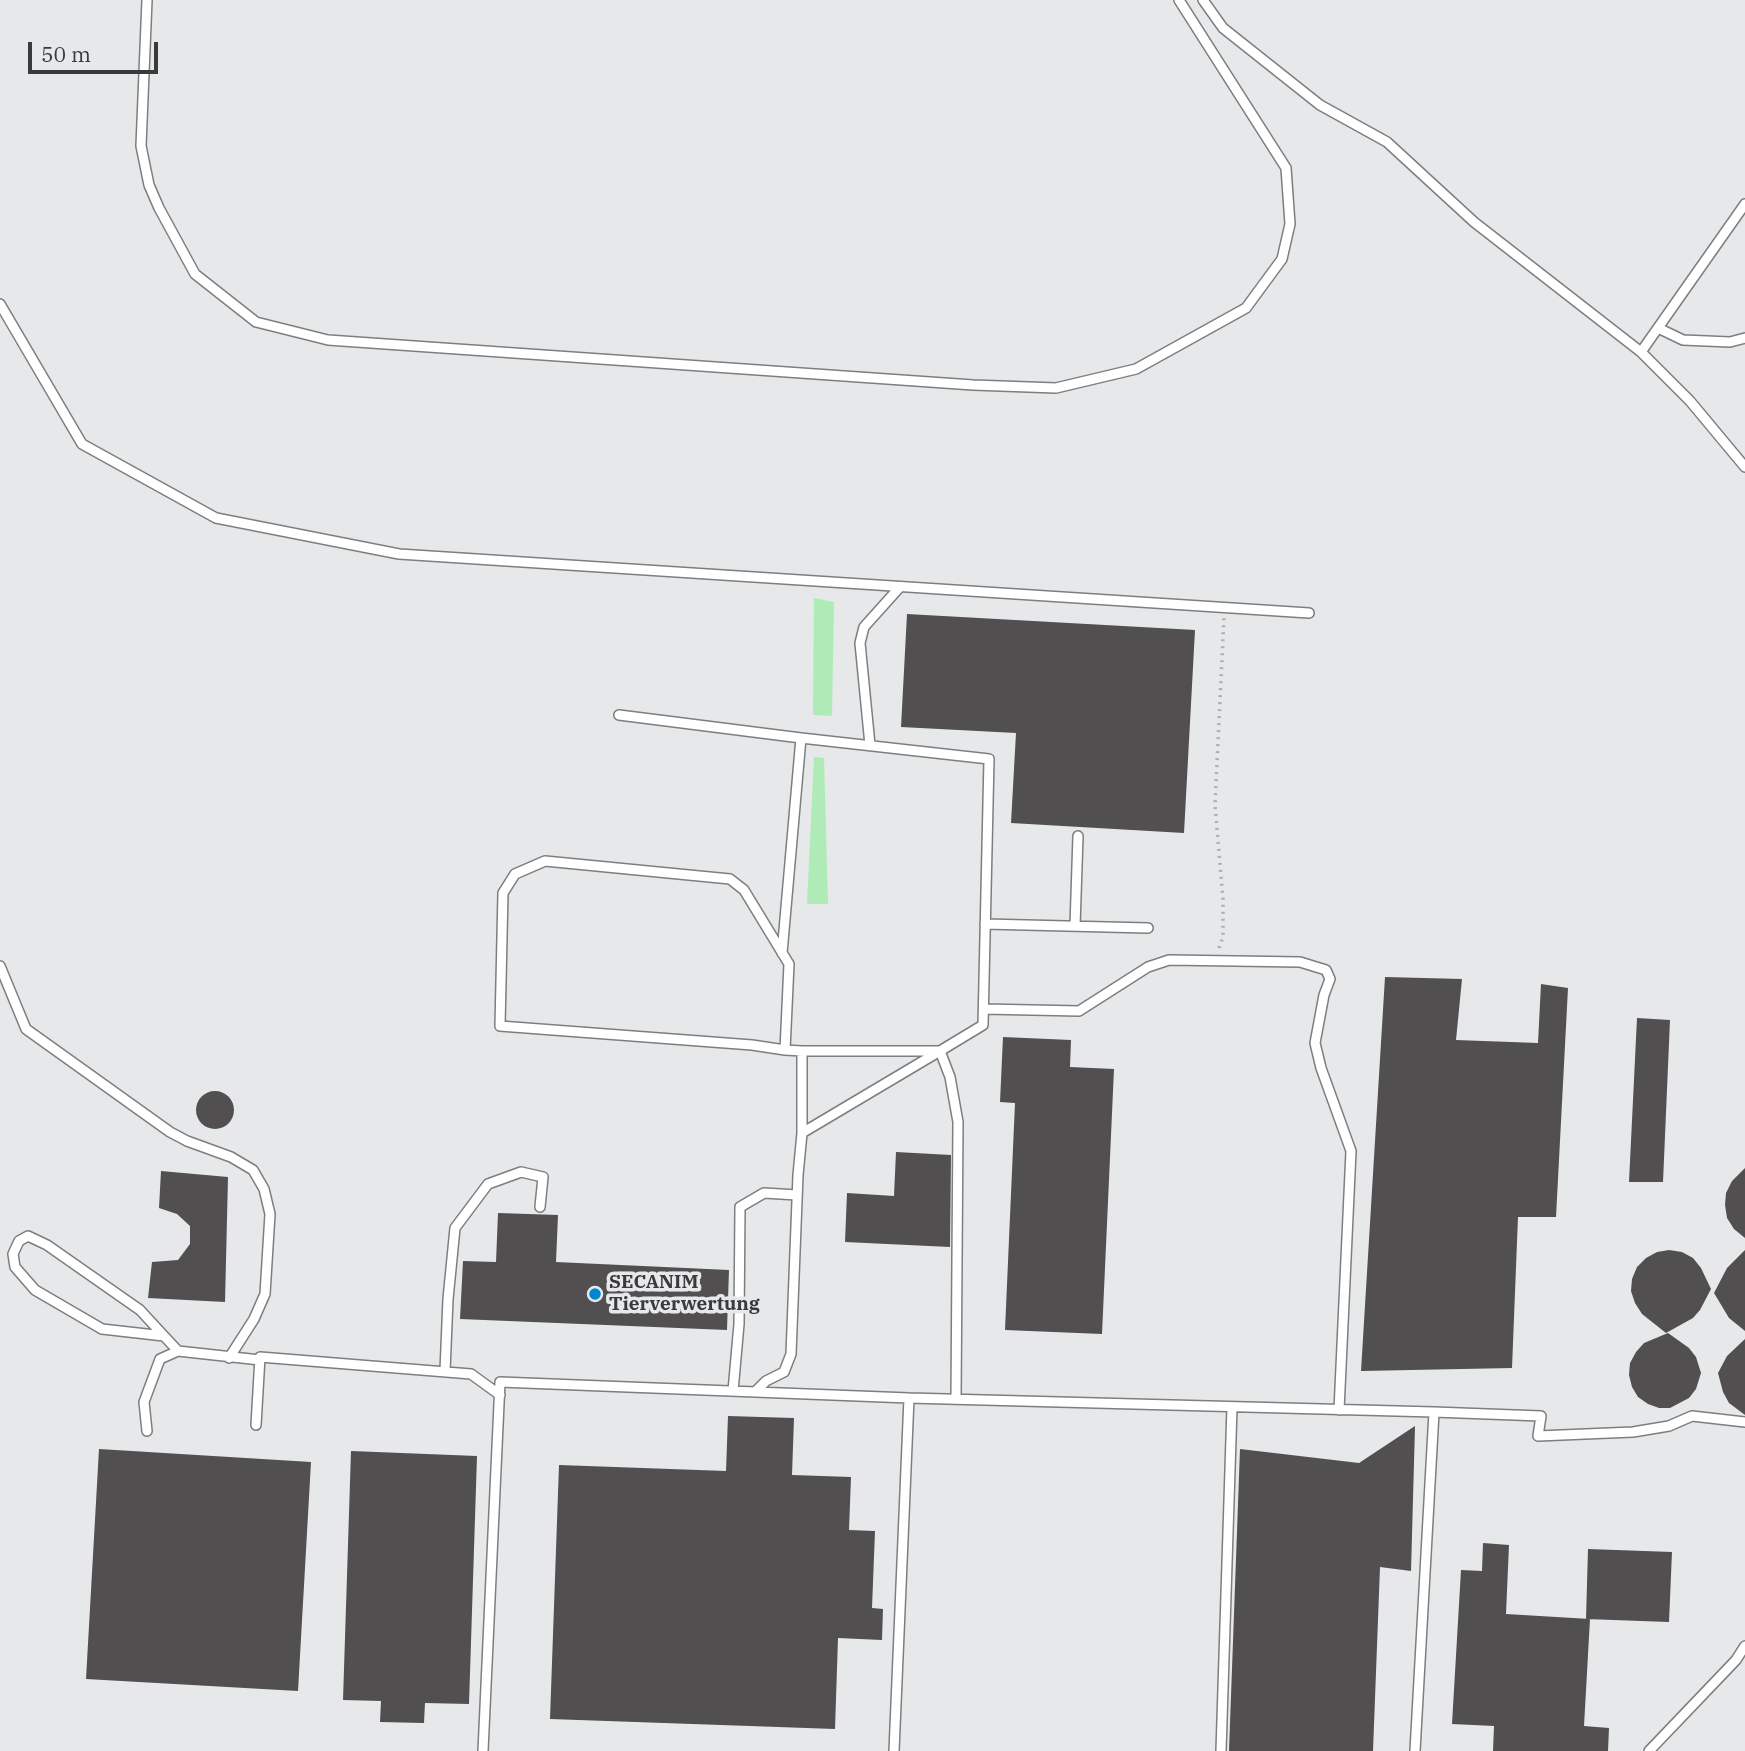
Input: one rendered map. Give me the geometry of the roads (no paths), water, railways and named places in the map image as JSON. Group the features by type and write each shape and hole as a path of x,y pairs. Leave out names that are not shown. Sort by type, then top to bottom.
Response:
{"lane":[{"path":"146,0 141,146 149,184 195,274 256,322 328,340 960,384 1056,388 1136,369 1246,308 1282,259 1290,224 1286,168 1179,0"},
{"path":"1203,0 1223,28 1320,105 1387,142 1474,222 1641,352 1690,401 1745,467"},
{"path":"1641,352 1745,204"},
{"path":"0,304 82,444 216,518 399,554 1309,614"},
{"path":"1658,328 1683,340 1730,342 1745,338"},
{"path":"870,746 860,643 864,627 899,588"},
{"path":"619,715 989,759 983,1025 802,1133"},
{"path":"782,953 801,738"},
{"path":"1075,926 1078,836"},
{"path":"785,1050 789,964 744,890 730,879 545,861 515,874 503,893 500,1026 752,1045 785,1050 802,1051 940,1051"},
{"path":"985,925 1148,928"},
{"path":"984,1009 1079,1012 1148,967 1169,960 1300,962 1326,970 1331,979 1324,995 1315,1043 1321,1068 1351,1151 1339,1410"},
{"path":"0,966 26,1030 170,1132 231,1157 253,1170 264,1189 270,1214 265,1294 254,1319 229,1358"},
{"path":"755,1392 766,1381 784,1371 791,1354 802,1133 802,1051"},
{"path":"940,1051 950,1077 958,1122 956,1399"},
{"path":"445,1371 455,1228 488,1184 521,1172 543,1177 540,1207"},
{"path":"733,1391 739,1324 740,1206 764,1193 797,1195"},
{"path":"164,1336 102,1329 35,1290 15,1267 13,1254 19,1241 28,1236 47,1245 140,1310 178,1351"},
{"path":"147,1432 144,1402 160,1359 178,1351 260,1360"},
{"path":"256,1425 260,1357 471,1374 500,1395"},
{"path":"483,1751 500,1382 909,1398 1541,1416 1538,1436 1633,1432 1669,1426 1692,1416 1745,1422"},
{"path":"894,1751 909,1398"},
{"path":"1221,1751 1232,1407"},
{"path":"1415,1751 1434,1412"},
{"path":"1649,1751 1736,1660 1745,1646"}],"place":[{"name":"SECANIM Tierverwertung","path":"595,1294"}]}
